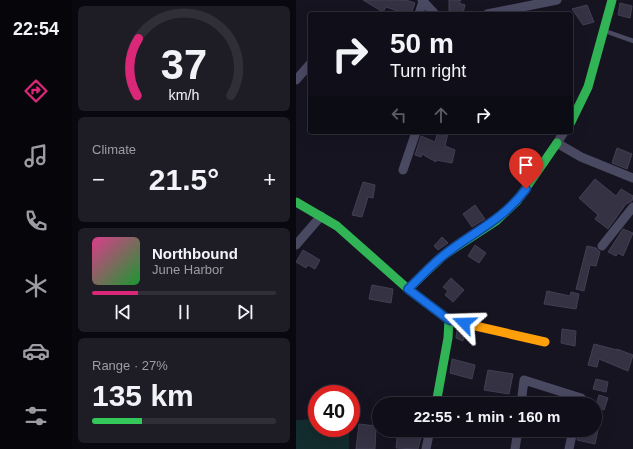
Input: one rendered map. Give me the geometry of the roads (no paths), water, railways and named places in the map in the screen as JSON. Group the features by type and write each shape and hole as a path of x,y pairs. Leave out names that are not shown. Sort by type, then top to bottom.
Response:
{"street":[{"path":"500,0 502,10"},
{"path":"494,12 557,0"},
{"path":"573,118 588,87 605,31 612,0"},
{"path":"419,12 422,1 433,12"},
{"path":"296,80 308,66"},
{"path":"403,170 415,134"},
{"path":"408,289 444,255 496,221 517,200 563,134"},
{"path":"557,143 582,157 633,178"},
{"path":"296,202 337,226 360,244 408,289 449,320 545,342"},
{"path":"602,246 633,207"},
{"path":"296,245 321,216"},
{"path":"437,397 447,345 449,320"},
{"path":"522,397 524,380 578,397"},
{"path":"426,449 429,437"},
{"path":"515,449 517,437"},
{"path":"569,449 572,437"}],"lane":[{"path":"605,31 633,41"}]}
